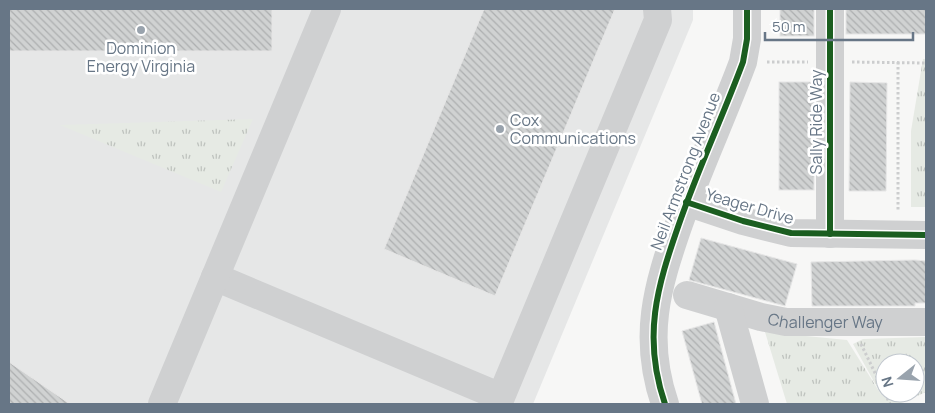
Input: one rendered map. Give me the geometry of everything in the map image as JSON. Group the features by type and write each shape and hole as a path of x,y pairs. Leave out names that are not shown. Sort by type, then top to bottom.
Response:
{"street":[{"path":"162,404 326,9"},
{"path":"215,277 501,397 658,20 657,9"},
{"name":"Neil Armstrong Avenue","path":"665,404 658,382 655,355 656,302 664,264 686,202 744,62 747,39 747,9"},
{"name":"Sally Ride Way","path":"830,9 830,234"},
{"name":"Yeager Drive","path":"686,202 778,230 830,234 926,235"},
{"name":"Challenger Way","path":"687,295 786,322 926,322"},
{"path":"728,307 755,404"}],"path":[{"path":"898,62 898,235"},
{"path":"859,323 859,339 890,404"}],"shaded area":[{"path":"9,9 693,9 693,20 533,404 9,404"}],"green space":[{"path":"923,59 926,59 926,207 911,207 911,131"},
{"path":"253,119 221,192 60,125"},
{"path":"765,332 847,340 875,385 875,403 901,403 787,404"},
{"path":"926,337 926,392 925,353 875,353 875,383 853,344 863,339"}],"building":[{"name":"Dominion Energy Virginia","path":"9,9 272,9 272,51 9,51"},
{"name":"Cox Communications","path":"484,9 615,9 495,296 384,249"},
{"path":"780,9 814,9 814,36 780,36"},
{"path":"846,9 926,9 926,34 846,34"},
{"path":"779,82 814,82 814,190 779,190"},
{"path":"850,82 887,83 886,191 849,191"},
{"path":"701,238 797,264 785,306 689,280"},
{"path":"926,261 926,303 915,303 915,306 812,306 811,262"},
{"path":"714,322 736,404 702,404 682,331"},
{"path":"9,362 70,404 9,404"}],"cycle path":[{"path":"665,404 654,356 655,312 659,291 664,269 686,203 743,62 747,39 747,9"},
{"path":"830,9 830,234"},
{"path":"686,202 743,221 791,233 926,235"}],"place":[{"name":"Dominion Energy Virginia","path":"141,30"},
{"name":"Cox Communications","path":"500,129"}]}
